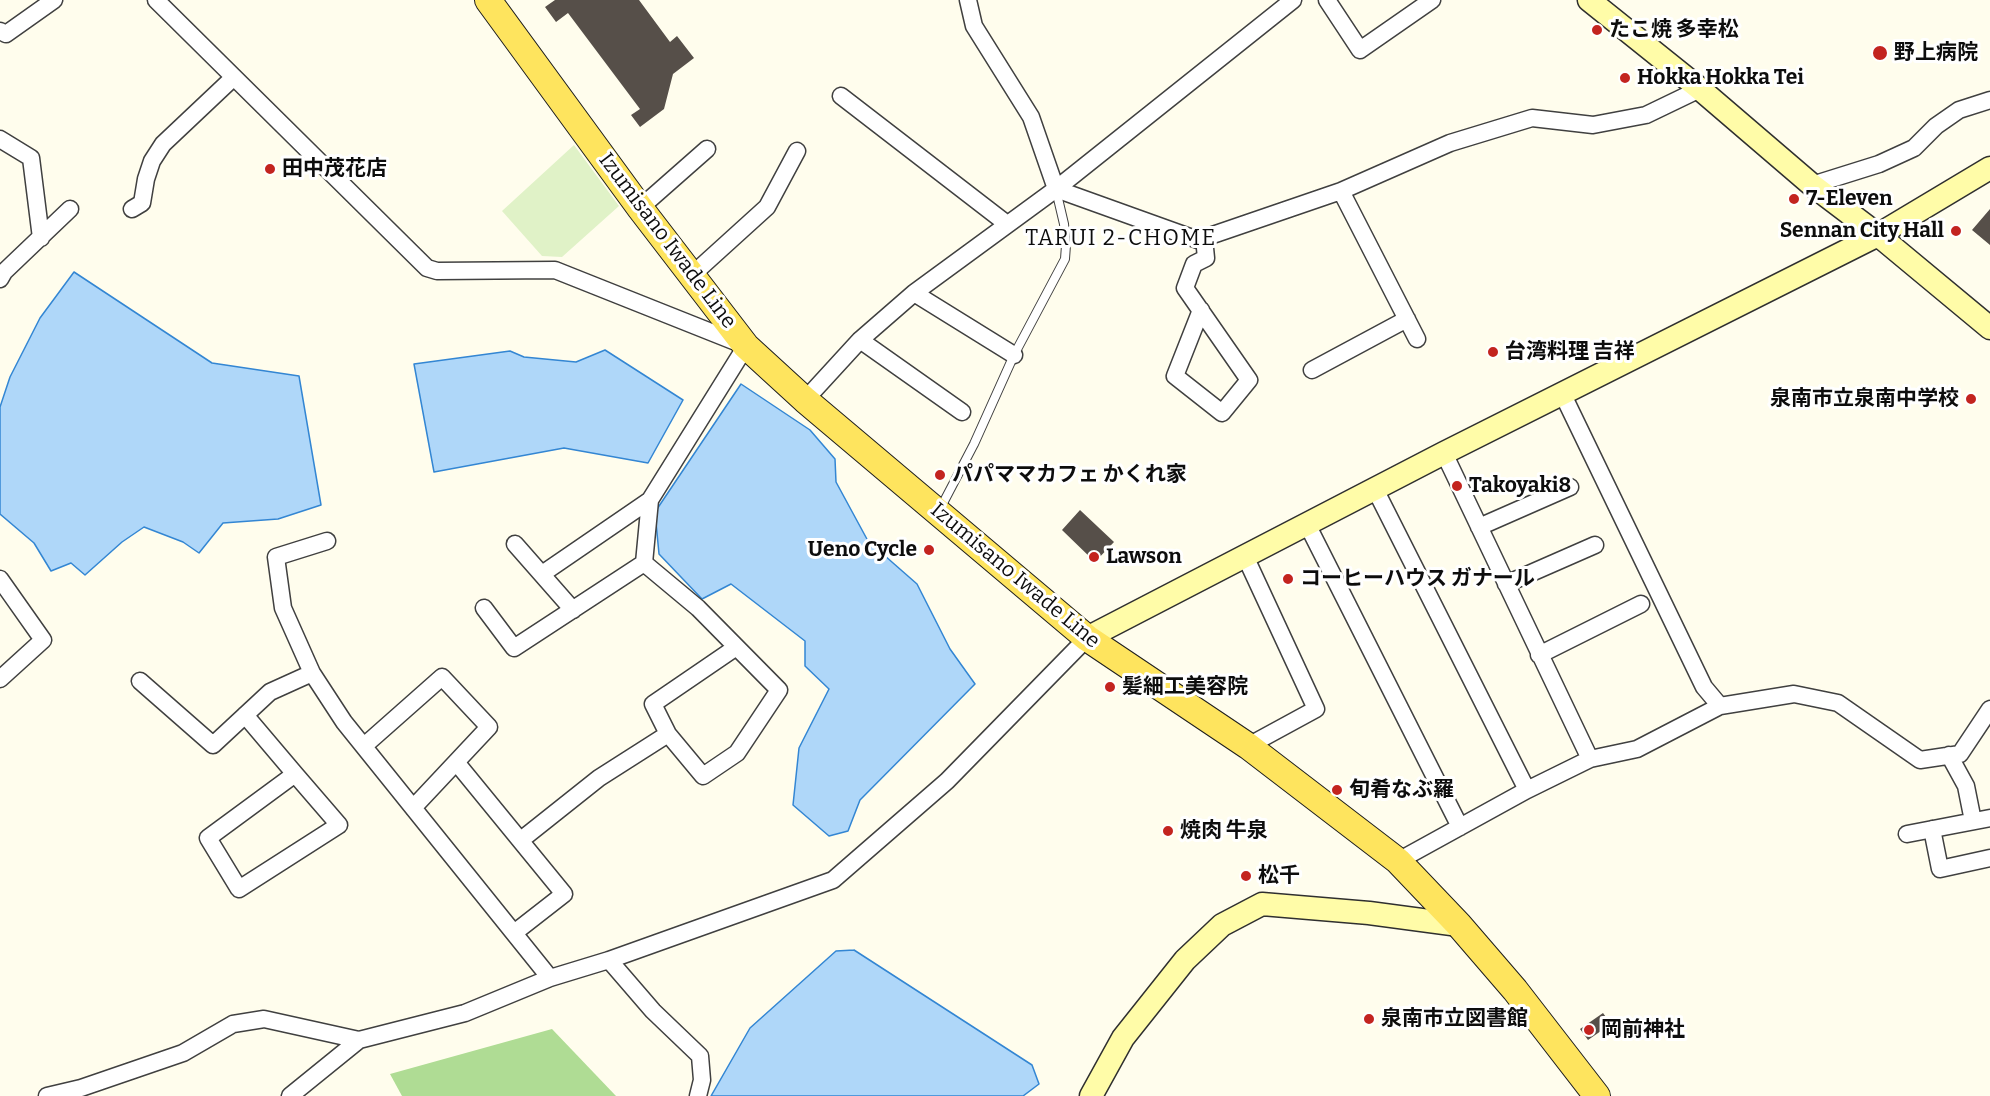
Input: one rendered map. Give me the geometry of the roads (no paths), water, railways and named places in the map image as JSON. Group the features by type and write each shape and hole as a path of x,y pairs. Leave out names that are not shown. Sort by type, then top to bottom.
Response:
{"main road":[{"name":"Izumisano Iwade Line","path":"488,0 640,208 746,346 805,400 1087,638 1248,746 1398,861 1459,925 1515,990 1597,1096"}],"street":[{"path":"0,31 6,34 54,0"},
{"path":"156,0 428,268 437,271 555,270 746,346 650,500 542,574"},
{"path":"968,0 974,26 1031,117 1056,189"},
{"path":"805,400 860,340 914,293 1056,189 1293,0"},
{"path":"1327,0 1360,50 1432,0"},
{"path":"1589,0 1700,89 1812,185 1878,235 1990,328"},
{"path":"132,209 142,203 152,161 163,144 234,77"},
{"path":"1056,189 1198,240 1341,191 1450,143 1532,118 1593,125 1646,115 1700,89"},
{"path":"841,96 1007,224"},
{"path":"1812,185 1879,164 1914,147 1936,126 1959,110 1990,100"},
{"path":"0,139 32,158 41,238"},
{"path":"640,208 707,149"},
{"path":"692,275 767,207 797,151"},
{"path":"290,1096 359,1040 465,1013 550,978 609,960 833,880 947,781 1087,638 1444,453 1878,235 1990,168"},
{"path":"1341,191 1417,339"},
{"path":"0,279 4,272 70,210"},
{"path":"1200,310 1175,376 1222,413 1249,380 1185,288 1194,264 1206,258 1204,238"},
{"path":"914,293 1014,355"},
{"path":"1312,370 1407,319"},
{"path":"860,340 962,412"},
{"path":"1563,395 1704,687 1720,706"},
{"path":"1444,453 1590,759"},
{"path":"1479,527 1570,487"},
{"path":"1375,489 1527,790"},
{"path":"644,563 650,500"},
{"path":"1307,524 1460,827"},
{"path":"327,541 276,557 283,608 312,673 344,722 550,978"},
{"path":"515,544 573,610"},
{"path":"1506,584 1595,545"},
{"path":"1245,556 1316,709 1248,746"},
{"path":"484,608 514,648 644,563"},
{"path":"644,563 698,608 778,690 737,753 703,776 668,734 653,704 735,648"},
{"path":"0,579 43,640 0,679"},
{"path":"1539,655 1641,604"},
{"path":"140,681 213,745 270,692 312,673"},
{"path":"364,746 442,677 489,727 413,808"},
{"path":"1398,861 1527,790 1590,759 1636,749 1720,706 1794,694 1838,703 1920,760 1960,754 1990,709"},
{"path":"244,715 295,774 339,825 239,889 208,838 295,774"},
{"path":"521,840 599,778 668,734"},
{"path":"1949,755 1966,786 1973,821"},
{"path":"456,762 564,894 514,933"},
{"path":"1907,834 1990,818"},
{"path":"1932,829 1940,868 1990,858"},
{"path":"1091,1096 1123,1038 1185,960 1222,925 1262,904 1370,913 1459,925"},
{"path":"609,960 653,1011 700,1056 702,1080 698,1096"},
{"path":"47,1096 81,1088 183,1053 233,1024 264,1018 359,1040"}],"lane":[{"path":"938,513 974,444 1014,355 1065,259 1064,224 1056,189"}],"water":[{"path":"74,272 212,363 299,376 321,505 278,519 223,523 199,553 183,542 144,527 122,542 85,575 71,563 51,571 34,543 0,514 0,407 10,377 40,318"},
{"path":"605,350 683,400 648,463 564,448 434,472 414,364 510,351 524,357 576,362"},
{"path":"741,384 810,430 835,459 836,482 868,541 917,584 950,649 975,684 860,800 848,831 829,836 793,805 799,748 829,689 805,666 805,641 731,584 702,599 659,554 655,512"},
{"path":"854,950 1032,1065 1039,1084 1023,1096 711,1096 750,1028 836,951"}],"place":[{"name":"たこ焼 多幸松","path":"1597,30"},
{"name":"野上病院","path":"1880,53"},
{"name":"Hokka Hokka Tei","path":"1625,78"},
{"name":"田中茂花店","path":"270,169"},
{"name":"7-Eleven","path":"1794,199"},
{"name":"Sennan City Hall","path":"1956,231"},
{"name":"台湾料理 吉祥","path":"1493,352"},
{"name":"泉南市立泉南中学校","path":"1971,399"},
{"name":"パパママカフェ かくれ家","path":"940,475"},
{"name":"Takoyaki8","path":"1457,486"},
{"name":"Ueno Cycle","path":"929,550"},
{"name":"Lawson","path":"1094,557"},
{"name":"コーヒーハウス ガナール","path":"1288,579"},
{"name":"髪細工美容院","path":"1110,687"},
{"name":"旬肴なぶ羅","path":"1337,790"},
{"name":"焼肉 牛泉","path":"1168,831"},
{"name":"松千","path":"1246,876"},
{"name":"泉南市立図書館","path":"1369,1019"},
{"name":"岡前神社","path":"1589,1030"}],"district":[{"name":"TARUI 2-CHOME","path":"1121,239"}]}
